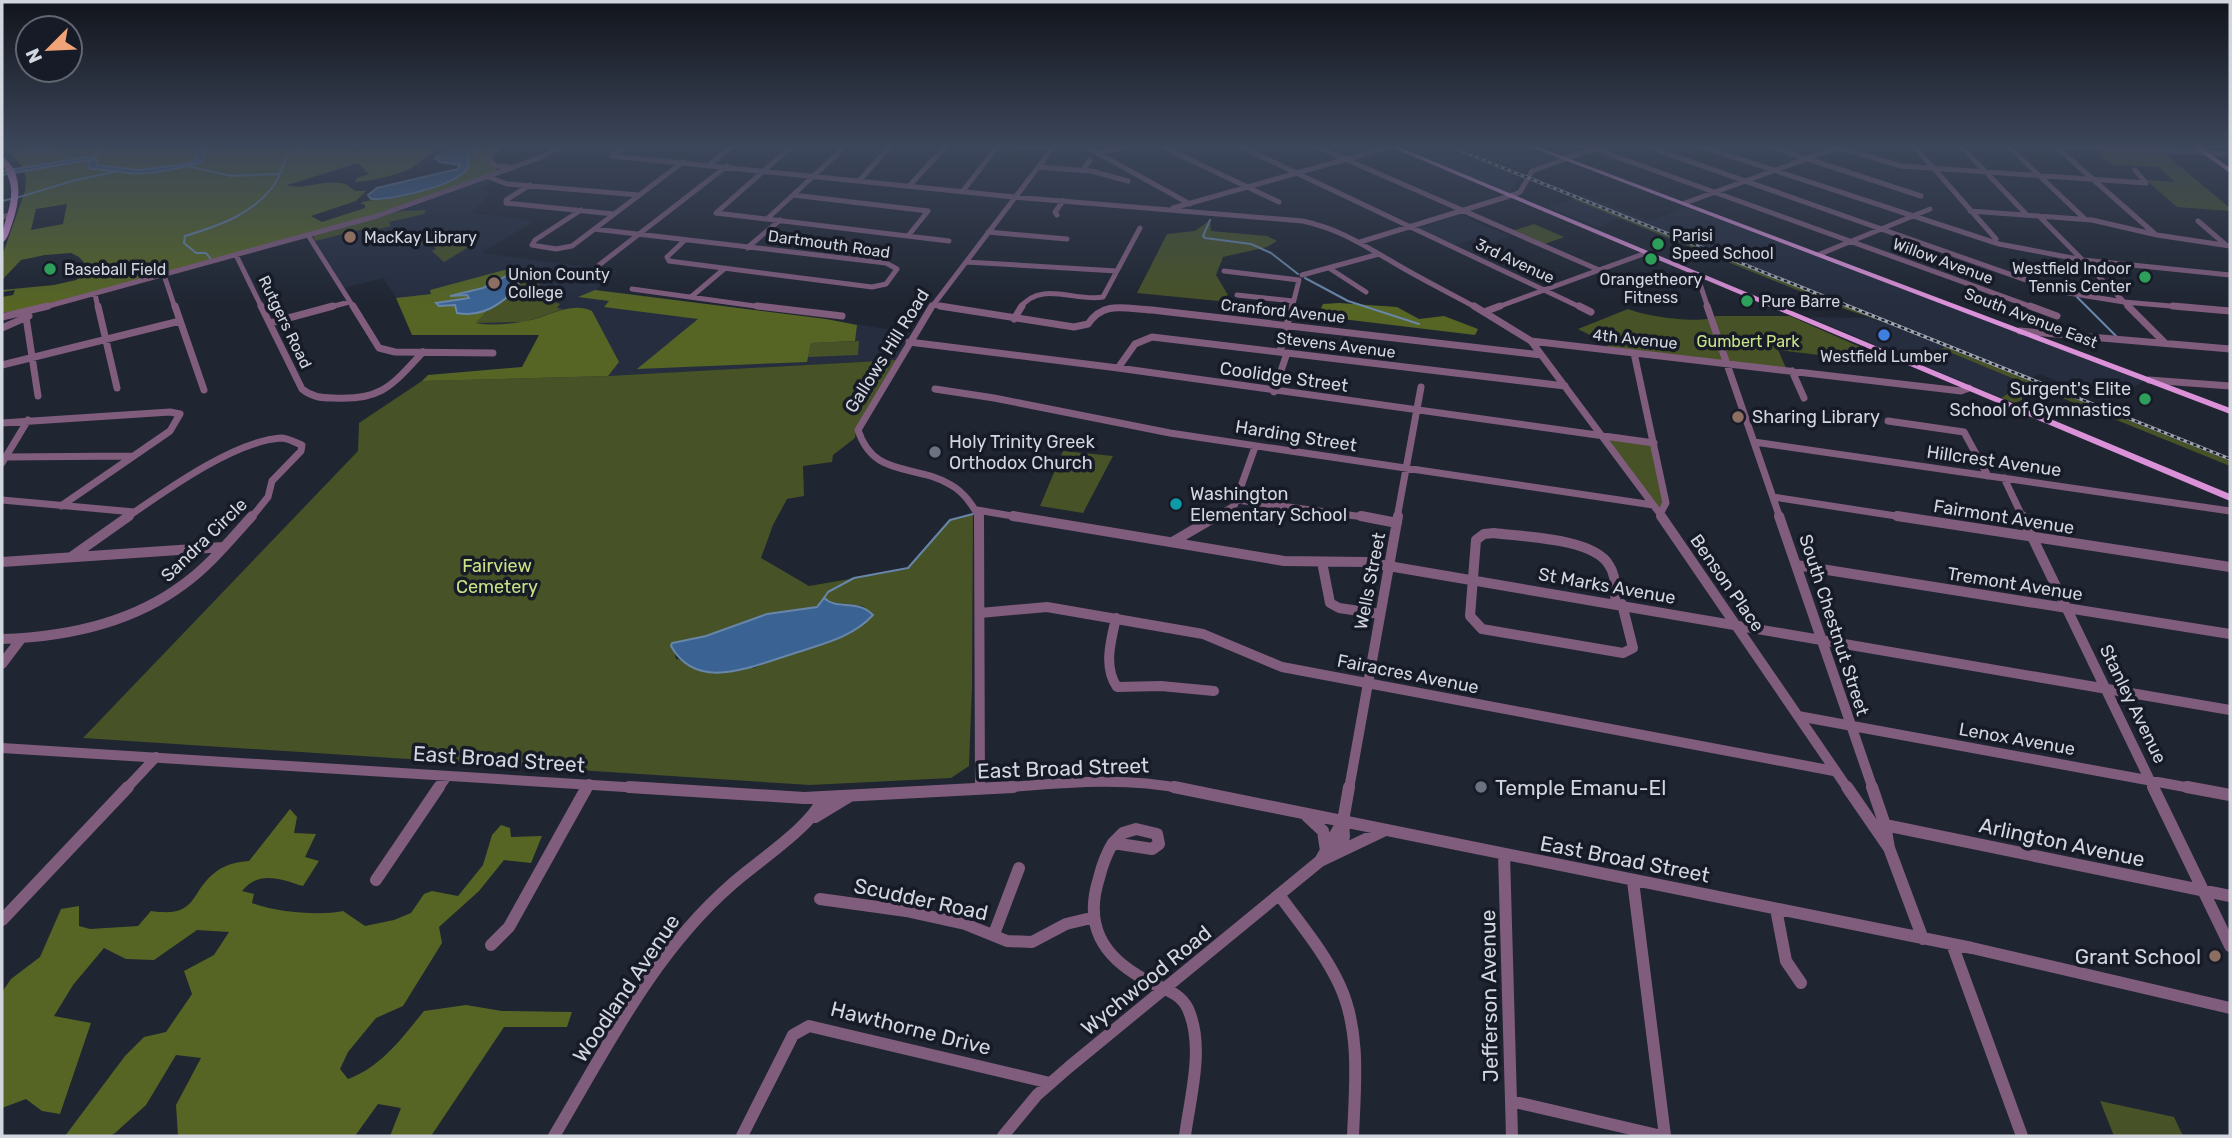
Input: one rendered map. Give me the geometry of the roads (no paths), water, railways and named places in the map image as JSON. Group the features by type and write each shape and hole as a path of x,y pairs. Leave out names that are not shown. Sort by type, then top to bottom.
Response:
{"main road":[{"path":"2,241 6,216 15,198"},
{"path":"1516,198 2230,498"},
{"path":"1672,198 1820,254"},
{"name":"South Avenue East","path":"1820,254 2230,411"}],"street":[{"path":"2,328 26,316 70,301 377,216 428,198"},
{"path":"509,198 506,203 614,214"},
{"path":"582,211 535,240 532,245 556,249 569,247 635,198"},
{"path":"599,265 685,198"},
{"path":"735,198 716,213 949,241"},
{"path":"768,218 790,198"},
{"path":"819,198 928,211 908,236"},
{"name":"Gallows Hill Road","path":"977,510 962,492 947,482 929,474 880,463 867,455 859,439 859,430 933,305 1013,198"},
{"name":"4th Avenue","path":"1028,198 1303,221 1327,226 1360,242 1531,341 1961,391 1969,388"},
{"path":"1181,198 1190,203"},
{"path":"1165,210 1207,198"},
{"path":"1270,198 1279,202"},
{"name":"3rd Avenue","path":"1350,198 1591,312"},
{"path":"1435,198 1599,270"},
{"path":"1360,242 1498,198"},
{"path":"1685,203 1698,198"},
{"name":"Willow Avenue","path":"1731,198 2057,316"},
{"path":"1794,198 2046,287"},
{"path":"1857,198 1987,240 2083,260 2230,275"},
{"path":"1959,198 1996,239"},
{"path":"2011,198 2027,215"},
{"path":"2063,198 2085,219"},
{"path":"2115,198 2157,235"},
{"path":"1057,215 1055,212 1063,201"},
{"path":"1187,212 1190,203"},
{"path":"1820,254 1930,209"},
{"path":"1970,211 2085,219 2157,235 2229,246"},
{"path":"2039,216 2165,343"},
{"path":"747,248 780,220"},
{"path":"2198,221 2229,246"},
{"path":"1014,319 1027,300 1036,295 1093,299 1102,297 1140,228"},
{"name":"Dartmouth Road","path":"594,229 886,263 896,268 896,272 886,284 867,287 724,269"},
{"path":"988,232 1067,239"},
{"path":"308,235 379,348 395,352 494,353"},
{"path":"685,240 669,253 669,261 724,269"},
{"path":"1484,312 1646,253"},
{"path":"1301,275 1380,254"},
{"name":"Rutgers Road","path":"236,255 302,388 310,396 352,397 378,394 423,352"},
{"path":"966,262 1117,271"},
{"path":"1329,268 1366,292"},
{"path":"691,297 724,269"},
{"path":"1224,271 1299,280 1274,392"},
{"path":"164,275 204,390"},
{"name":"South Chestnut Street","path":"1702,276 1699,281 1712,321 1849,727 1885,825 1889,849 1923,939"},
{"path":"632,289 842,316"},
{"path":"2056,291 2124,302 2230,312"},
{"path":"2,315 26,316 95,294"},
{"path":"95,294 117,388"},
{"path":"1237,295 1293,301"},
{"path":"2,315 70,301"},
{"path":"270,323 349,302"},
{"name":"Cranford Avenue","path":"933,305 986,312 1030,322 1079,327 1091,321 1098,310 1111,308 1287,325 1541,355"},
{"path":"26,316 38,396"},
{"path":"2,365 180,321"},
{"path":"2020,331 2230,349"},
{"name":"Stevens Avenue","path":"1118,368 1127,350 1138,340 1148,337 1565,386"},
{"name":"Benson Place","path":"1531,341 1654,505 1889,849"},
{"name":"Coolidge Street","path":"909,342 1118,368 1274,392 1654,443"},
{"path":"1634,353 1666,503 1660,514"},
{"path":"1792,371 1804,398"},
{"path":"2149,380 2230,386"},
{"name":"Wells Street","path":"1343,821 1421,387"},
{"name":"Harding Street","path":"935,389 1255,447 1654,505"},
{"path":"2,423 170,412 180,414 170,431 61,506"},
{"path":"4,460 28,420"},
{"path":"1888,421 1964,432 1988,477"},
{"name":"Sandra Circle","path":"2,639 21,639 100,624 142,610 186,582 260,508 268,497 272,481 301,451 301,443 290,439 273,440 216,460 134,512 71,557"},
{"name":"Hillcrest Avenue","path":"1754,442 2230,511"},
{"path":"1174,541 1227,511 1237,500 1255,447"},
{"path":"4,460 134,456"},
{"name":"Stanley Avenue","path":"2004,478 2230,946"},
{"name":"Fairmont Avenue","path":"1773,497 2230,567"},
{"path":"2,500 134,512"},
{"path":"1237,500 1312,512 1340,512 1397,523"},
{"path":"977,510 982,526 981,789"},
{"name":"St Marks Avenue","path":"977,510 1284,561 1350,561 1389,566 1619,603 2230,710"},
{"path":"1494,533 1592,550 1608,563 1619,603 1633,648 1618,654 1482,629 1470,616 1478,537 1494,533"},
{"path":"2,562 223,547"},
{"path":"1322,562 1330,603 1339,608 1380,614"},
{"name":"Tremont Avenue","path":"1796,565 2230,634"},
{"name":"Fairacres Avenue","path":"980,613 1047,607 1116,618 1223,639 1256,659 1282,667 1834,771"},
{"path":"1116,618 1110,649 1113,683 1117,687 1161,686 1214,691"},
{"path":"2,664 21,639"},
{"name":"Lenox Avenue","path":"1798,716 2230,795"},
{"name":"East Broad Street","path":"2,748 822,798 1143,783 1221,795 1952,944 2230,1008"},
{"path":"2,920 156,757"},
{"path":"376,880 447,776"},
{"path":"491,945 509,927 589,785"},
{"name":"Woodland Avenue","path":"554,1136 609,1045 680,937 708,906 810,819 849,797"},
{"name":"Woodland Avenue","path":"810,819 820,806 822,798"},
{"path":"1302,813 1314,820 1323,831 1326,856"},
{"name":"Wychwood Road","path":"1003,1136 1051,1083 1326,856 1344,838 1346,830 1343,821"},
{"name":"Arlington Avenue","path":"1885,825 2230,896"},
{"name":"Wychwood Road","path":"1326,856 1385,830"},
{"path":"1112,843 1095,888 1091,918 1101,942 1122,965 1181,999 1188,1008 1195,1041 1185,1136"},
{"name":"Jefferson Avenue","path":"1504,854 1512,1136"},
{"path":"994,934 1019,868"},
{"path":"1511,1101 1663,1136 1633,881"},
{"path":"1280,896 1334,974 1346,1000 1354,1053 1353,1136"},
{"name":"Scudder Road","path":"820,899 906,911 965,924 1007,941 1032,942 1044,938 1066,923 1091,918"},
{"path":"1776,909 1786,961 1801,983"},
{"path":"1952,944 2022,1136"},
{"name":"Hawthorne Drive","path":"742,1136 793,1035 809,1026 1051,1083"}],"water":[{"path":"526,269 508,296 489,309 468,314 457,313 455,305 439,306 436,303 469,298 467,295 450,296 483,288 516,271"},
{"path":"824,598 835,604 860,607 873,615 856,629 836,639 760,664 726,672 695,669 682,660 671,646 672,643 706,636 767,614 817,607"}],"waterway":[{"path":"210,258 206,253 196,253 184,243 185,236 234,218 262,198"},
{"path":"2,201 11,199"},
{"path":"1210,220 1203,236 1205,238 1251,244 1271,253 1298,274"},
{"path":"1305,278 1348,301 1419,324"},
{"path":"2057,288 2066,286"},
{"path":"2077,297 2116,336"},
{"path":"824,598 828,592 854,578 908,568 950,520 973,514"}],"railway":[{"path":"1579,198 2230,459"}],"place":[{"name":"MacKay Library","path":"350,237"},
{"name":"Parisi Speed School","path":"1658,244"},
{"name":"Orangetheory Fitness","path":"1651,259"},
{"name":"Baseball Field","path":"50,269"},
{"name":"Westfield Indoor Tennis Center","path":"2145,277"},
{"name":"Union County College","path":"494,283"},
{"name":"Pure Barre","path":"1747,301"},
{"name":"Westfield Lumber","path":"1884,335"},
{"name":"Surgent's Elite School of Gymnastics","path":"2145,399"},
{"name":"Sharing Library","path":"1738,417"},
{"name":"Holy Trinity Greek Orthodox Church","path":"935,452"},
{"name":"Washington Elementary School","path":"1176,504"},
{"name":"Temple Emanu-El","path":"1481,787"},
{"name":"Grant School","path":"2215,956"}],"park label":[{"name":"Gumbert Park","path":"1748,341"},
{"name":"Fairview Cemetery","path":"497,576"}]}
